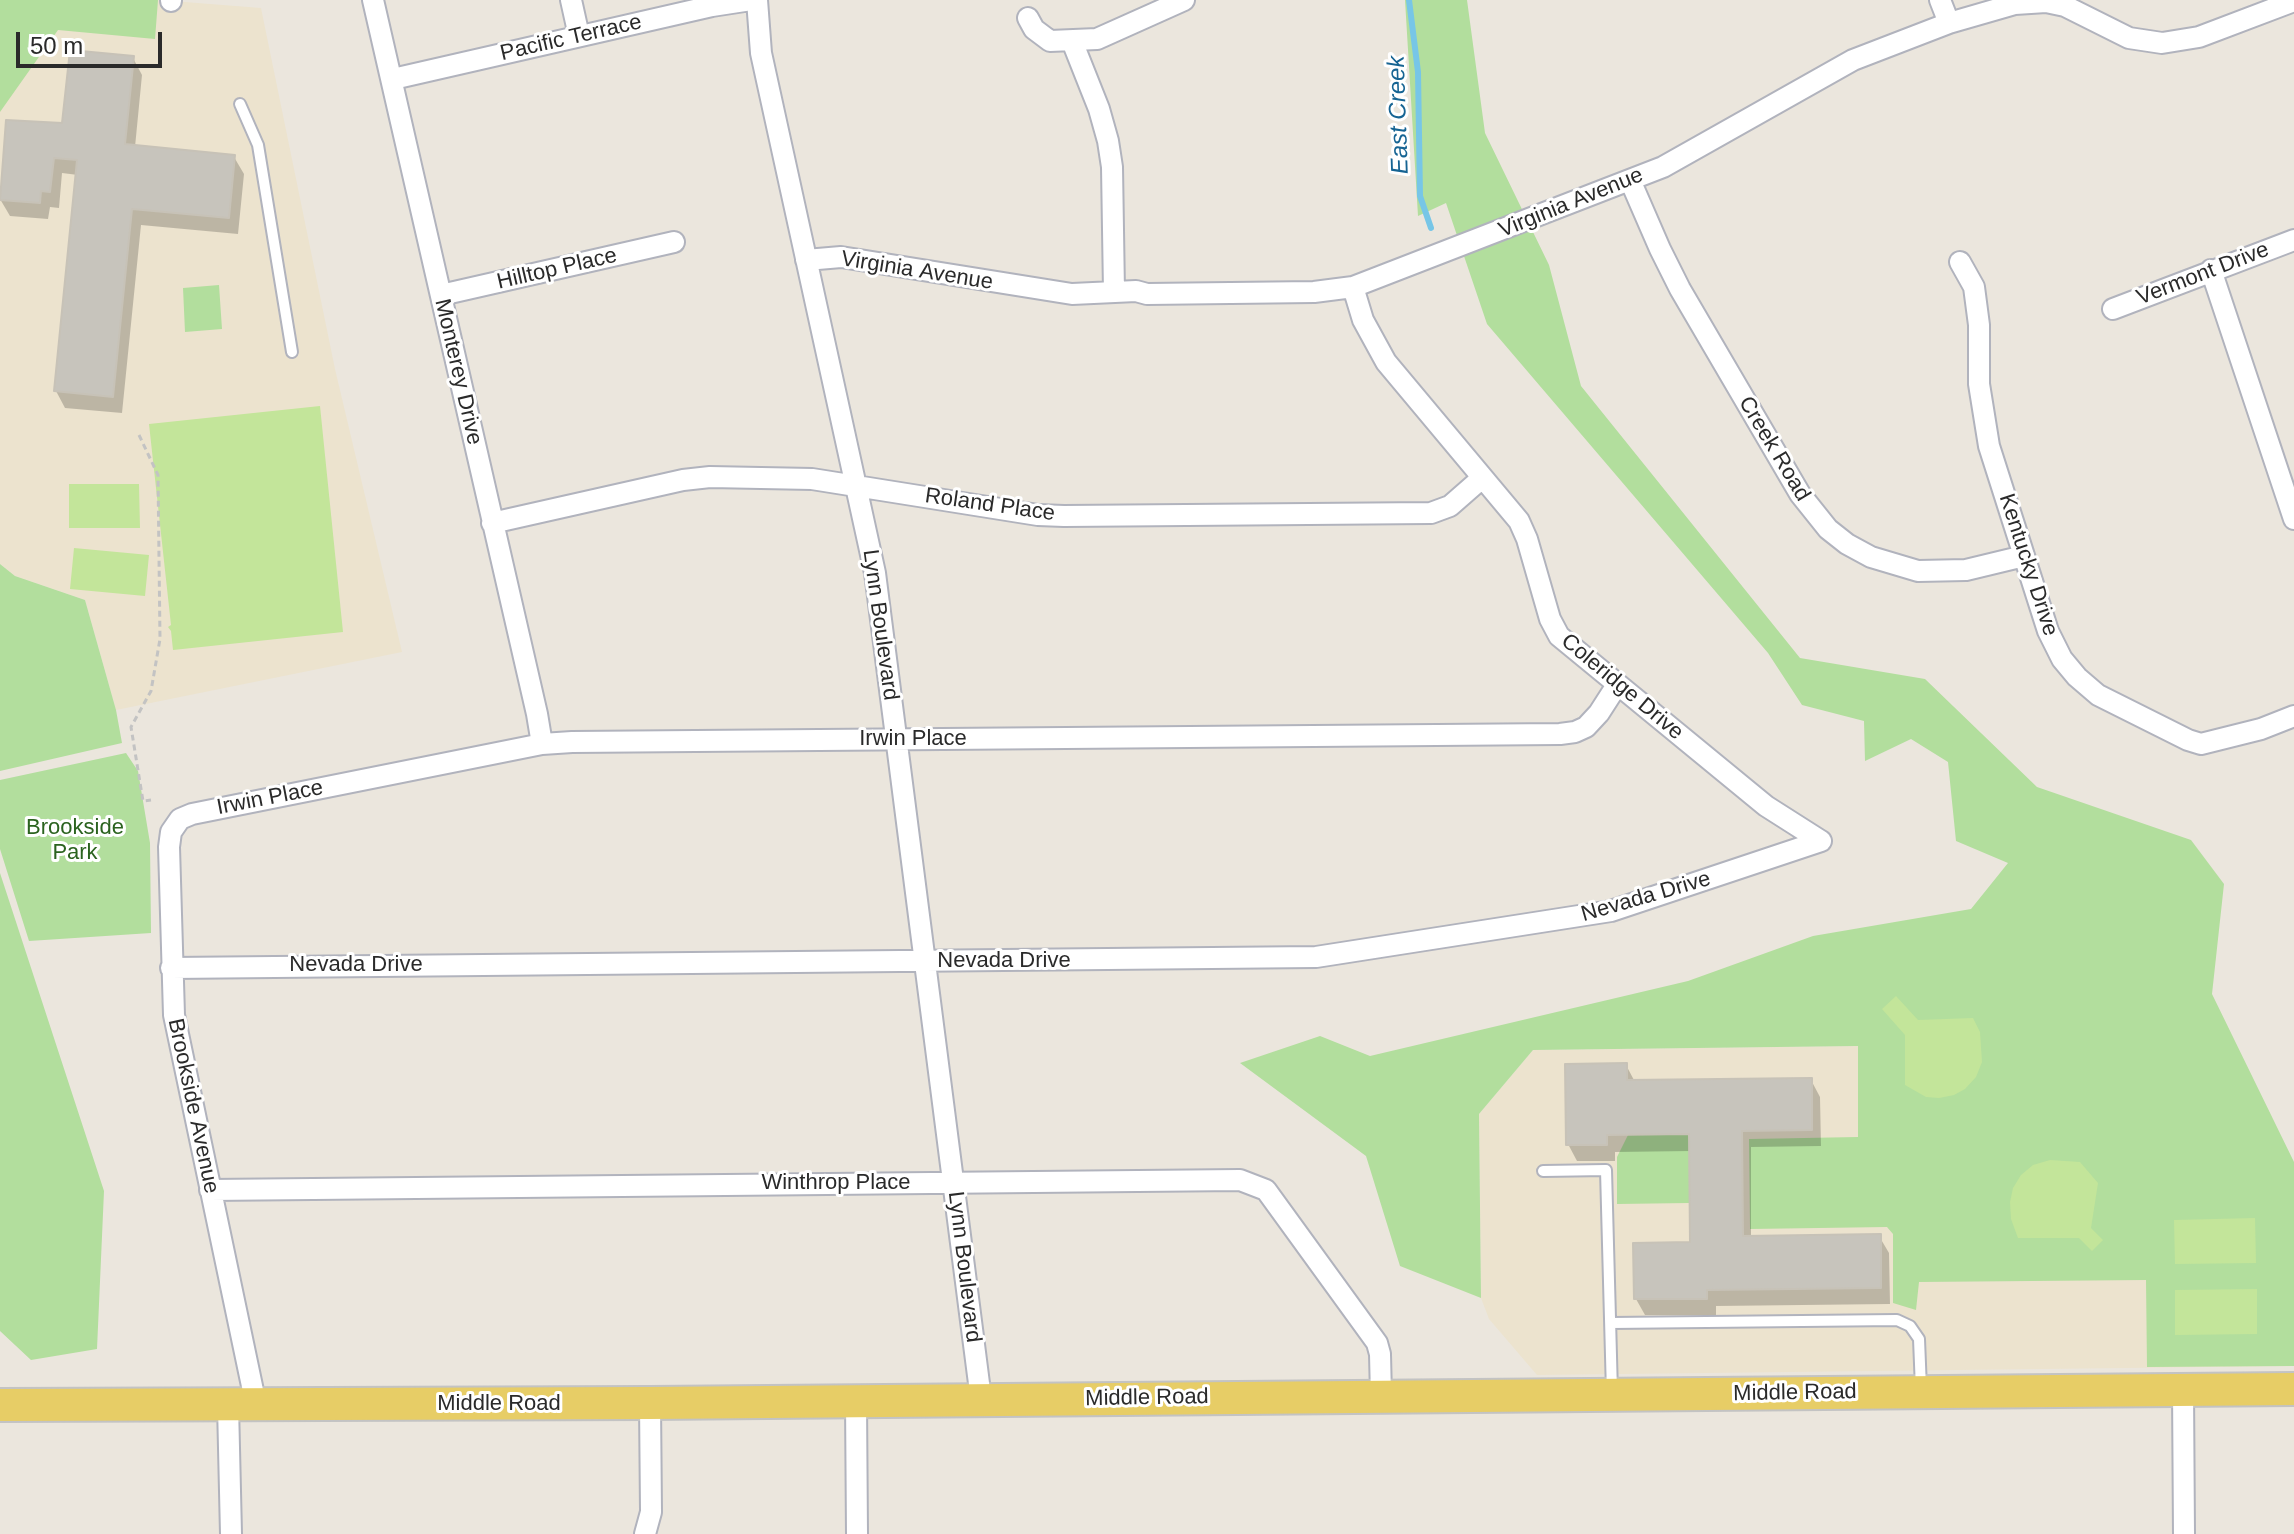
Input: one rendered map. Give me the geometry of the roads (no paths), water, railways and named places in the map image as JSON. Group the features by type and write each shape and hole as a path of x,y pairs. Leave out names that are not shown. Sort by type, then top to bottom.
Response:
{"main road":[{"name":"Middle Road","path":"0,1405 650,1403 2294,1389"}],"street":[{"name":"Monterey Drive","path":"373,0 542,744"},
{"path":"571,0 579,36"},
{"name":"Pacific Terrace","path":"393,79 712,6 754,0"},
{"name":"Lynn Boulevard","path":"754,0 761,53 875,573 981,1399"},
{"path":"1028,18 1034,29 1050,41 1097,39 1184,0"},
{"path":"1940,0 1949,23"},
{"name":"Virginia Avenue","path":"806,260 841,257 1072,294 1314,292 1353,287 1683,157 1853,60 1949,23 2015,4 2046,2 2065,6 2129,38 2162,43 2199,37 2294,1"},
{"path":"1072,41 1099,109 1110,154 1114,292"},
{"name":"Creek Road","path":"1630,180 1680,289 1800,494 1828,529 1871,557 1918,571 1966,570 2024,556"},
{"name":"Vermont Drive","path":"2113,309 2294,240"},
{"name":"Hilltop Place","path":"441,295 674,242"},
{"name":"Kentucky Drive","path":"1960,262 1974,287 1979,325 1979,384 1989,446 2056,650 2077,677 2098,695 2201,744 2261,729 2294,716"},
{"path":"2211,270 2288,479 2294,519"},
{"name":"Coleridge Drive","path":"1353,287 1363,320 1386,362 1519,521 1550,619 1559,636 1766,806 1821,841"},
{"name":"Roland Place","path":"492,523 683,480 710,477 812,479 1051,516 1437,512 1450,506 1482,478"},
{"name":"Irwin Place","path":"192,814 542,744 1560,734 1586,727 1617,685"},
{"name":"Brookside Avenue","path":"192,814 180,819 171,832 171,968 174,1015 210,1190 242,1405 231,1534"},
{"name":"Nevada Drive","path":"171,968 1316,957 1611,911 1821,841"},
{"name":"Winthrop Place","path":"210,1190 1240,1180 1266,1190 1377,1343 1381,1396"},
{"path":"2183,1389 2184,1534"},
{"path":"856,1401 857,1534"},
{"path":"645,1534 651,1512 650,1403"}],"lane":[{"path":"240,104 258,145 292,352"},
{"path":"1543,1171 1606,1170 1612,1395"},
{"path":"1611,1323 1897,1320 1910,1326 1919,1339 1921,1391"}],"waterway":[{"name":"East Creek","path":"1409,0 1418,72 1420,196 1431,228"}],"park label":[{"name":"Brookside Park","path":"75,840"}]}
